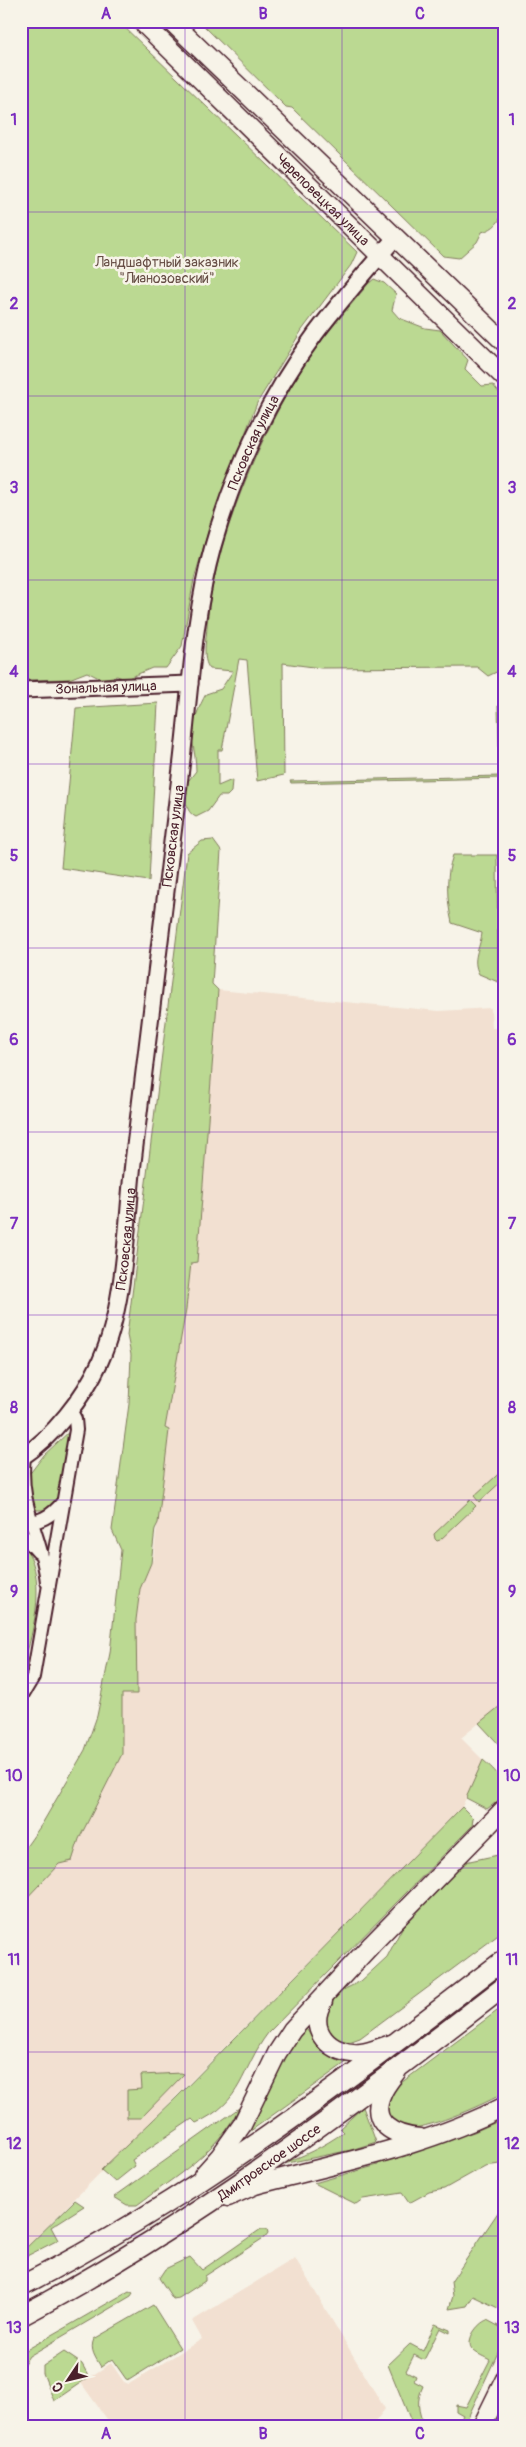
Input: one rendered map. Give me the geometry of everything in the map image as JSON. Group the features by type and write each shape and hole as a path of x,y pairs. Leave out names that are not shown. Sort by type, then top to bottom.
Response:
{"main road":[{"name":"Череповецкая улица","path":"141,21 505,378"},
{"name":"Череповецкая улица","path":"171,21 505,343"},
{"path":"191,2188 220,2156 242,2125 277,2053 292,2030 330,1988 505,1808"},
{"name":"Дмитровское шоссе","path":"21,2286 107,2241 260,2143 505,1959"},
{"name":"Дмитровское шоссе","path":"21,2316 96,2276 205,2208 400,2067 505,1986"},
{"path":"330,1988 320,2006 316,2020 318,2030 336,2050 361,2053 396,2042"},
{"path":"400,2067 381,2095 379,2110 382,2121 388,2129 396,2134 430,2138"},
{"path":"205,2208 255,2185 430,2138 460,2128 505,2106"},
{"path":"21,2324 56,2298"},
{"path":"482,2426 505,2379"}],"street":[{"name":"Псковская улица","path":"23,1457 40,1444 70,1410 100,1362 114,1318 122,1273 196,622 212,549 222,515 250,444 298,359 317,332 396,237"},
{"name":"Зональная улица","path":"21,690 190,684"},
{"path":"21,1697 33,1677 48,1597 76,1430 75,1419 70,1410"},
{"path":"23,1457 22,1476 26,1524 42,1560 48,1597"},
{"path":"26,1524 52,1515 63,1502"},
{"path":"21,1534 36,1548 42,1560"}],"shaded area":[{"path":"218,990 439,1011 491,1008 492,1028 505,1028 505,1306 499,1335 505,1334 505,1702 461,1738 483,1760 462,1807 21,2253 21,1904 62,1860 72,1860 79,1839 122,1754 122,1694 140,1589 153,1559 169,1430 165,1428 186,1309 191,1263 197,1262"},
{"path":"295,2258 385,2409 372,2426 112,2426 81,2383 111,2363 124,2382 129,2384 202,2339 192,2321"}],"green space":[{"name":"Ландшафтный заказник \"Лианозовский\"","path":"21,21 118,21 357,252 351,265 302,330 257,403 212,519 194,579 182,646 166,668 152,668 126,679 117,676 101,679 87,672 69,679 21,680"},
{"path":"199,21 505,21 505,208 499,221 491,229 482,232 477,242 459,258 443,256 292,108 286,107"},
{"path":"374,279 384,283 396,294 392,310 399,318 425,328 440,330 468,360 465,369 482,386 493,385 501,395 499,409 505,419 505,668 488,676 477,667 321,668 283,663 284,775 257,781 247,660 239,659 222,750 218,750 218,786 232,780 231,792 227,796 219,796 208,811 196,817 189,811 185,785 196,771 192,739 194,723 206,694 221,689 233,671 210,669 207,665 205,654 211,593 229,524 257,453 290,389 321,341"},
{"path":"158,703 149,881 61,868 76,708"},
{"path":"498,706 505,706 503,778 291,783 290,781 500,776"},
{"path":"213,840 221,851 212,984 218,990 197,1262 191,1263 186,1309 165,1428 169,1430 158,1523 155,1529 151,1563 140,1589 136,1620 137,1694 122,1694 122,1754 79,1839 72,1861 59,1864 21,1904 21,1854 42,1824 85,1750 97,1716 110,1653 121,1550 112,1530 129,1404 131,1355 127,1335 187,853 202,841"},
{"path":"453,855 497,855 498,982 479,974 477,969 476,959 482,933 452,923 448,889 450,864"},
{"path":"71,1430 59,1498 49,1510 37,1510 32,1507 28,1476 44,1455"},
{"path":"505,1468 505,1478 479,1502 474,1496"},
{"path":"470,1500 476,1506 437,1541 434,1534"},
{"path":"21,1542 30,1555 35,1570 37,1586 35,1619 23,1666 21,1665"},
{"path":"505,1702 505,1751 479,1723"},
{"path":"483,1760 493,1769 500,1781 499,1800 487,1809 466,1798"},
{"path":"462,1807 473,1818 472,1826 268,2033 240,2084 224,2105 212,2115 196,2123 192,2119 132,2160 135,2166 115,2182 101,2170 177,2097"},
{"path":"498,1855 505,1862 505,1930 360,2038 349,2042 331,2035 324,2020 327,2002 335,1994 361,1981 387,1957 402,1928 465,1862"},
{"path":"505,2005 505,2092 459,2114 420,2127 407,2128 392,2121 385,2110 393,2089"},
{"path":"303,2024 319,2048 348,2061 249,2132 249,2125"},
{"path":"184,2074 141,2118 127,2118 127,2090 142,2089 141,2075"},
{"path":"363,2107 376,2142 351,2150 278,2165 312,2151 344,2132 340,2128"},
{"path":"239,2108 230,2124 208,2151 137,2205 127,2205 114,2197"},
{"path":"505,2118 504,2173 500,2164 485,2166 444,2189 429,2192 409,2203 402,2193 363,2199 356,2204 314,2183 378,2165 378,2159 474,2132"},
{"path":"75,2200 84,2206 51,2227 58,2240 21,2259 21,2253"},
{"path":"505,2202 505,2309 500,2309 473,2296 467,2306 449,2309 453,2296 451,2282"},
{"path":"261,2229 267,2229 268,2233 265,2237 205,2276 205,2281 179,2298 173,2299 159,2278 165,2269 190,2257 202,2270"},
{"path":"129,2291 133,2293 131,2296 29,2356 23,2365 21,2384 21,2353"},
{"path":"153,2305 180,2348 129,2380 126,2379 112,2359 101,2367 92,2347 94,2339"},
{"path":"487,2320 500,2327 504,2336 464,2426 457,2426 463,2415 456,2411 456,2405 466,2407 490,2360 472,2349 470,2345 473,2332"},
{"path":"435,2324 450,2330 450,2333 440,2328 424,2360 414,2355 406,2371 416,2376 414,2381 423,2386 419,2396 419,2406 424,2426 413,2426 388,2365 410,2344 423,2351"},
{"path":"64,2352 82,2364 89,2377 54,2401 43,2373 43,2366"}]}
